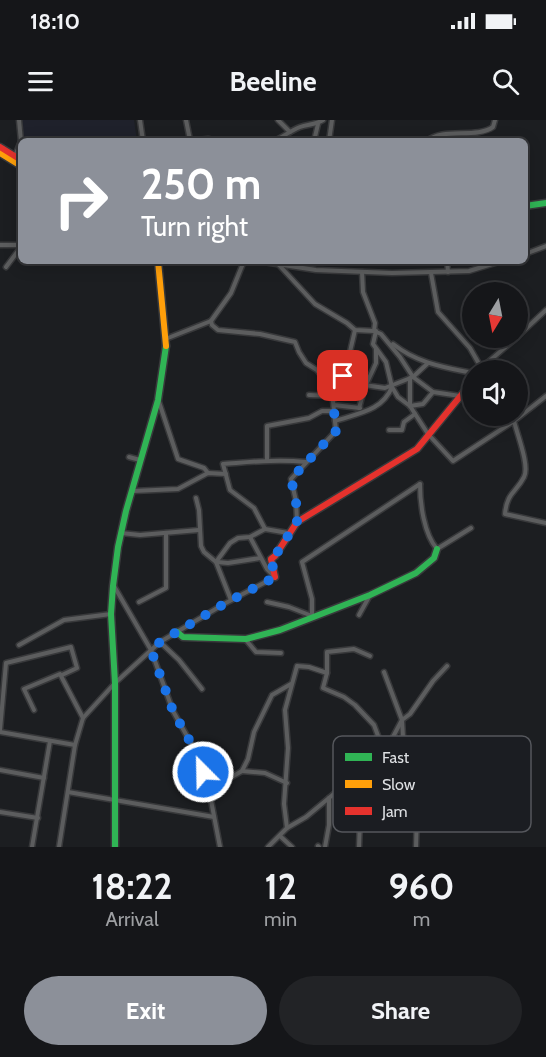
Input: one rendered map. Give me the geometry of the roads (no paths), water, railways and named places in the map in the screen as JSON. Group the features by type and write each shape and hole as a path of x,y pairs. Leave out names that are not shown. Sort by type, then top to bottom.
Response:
{"main road":[{"path":"0,147 18,158"},
{"path":"0,153 18,164"},
{"path":"528,204 546,201"},
{"path":"115,847 115,683 111,614 113,586 121,533 158,400 165,360 166,338 158,264"},
{"path":"275,577 271,559 297,522 417,449 462,394"},
{"path":"177,632 183,637 246,639 280,630 370,595 416,573 434,558 437,549"}],"street":[{"path":"19,120 22,138"},
{"path":"140,120 143,138"},
{"path":"186,120 188,138"},
{"path":"279,120 290,132"},
{"path":"280,138 302,126 323,120"},
{"path":"329,138 332,120"},
{"path":"431,138 486,131 493,127 495,120"},
{"path":"315,138 318,123"},
{"path":"0,245 18,246"},
{"path":"528,253 546,246"},
{"path":"6,267 18,250"},
{"path":"166,338 212,321 231,293 243,264"},
{"path":"273,264 316,270 431,273 469,271 492,264"},
{"path":"447,264 448,272"},
{"path":"278,265 313,302 348,323 355,330 375,331 405,354 427,364 462,373"},
{"path":"361,410 365,387 377,361 373,345 375,323 363,292 362,272"},
{"path":"431,273 438,312 470,348 475,360"},
{"path":"528,327 546,310"},
{"path":"212,321 212,325 218,330 260,334 296,342 298,352 306,363 317,370 323,378 334,382 365,387 392,387 411,377 427,364"},
{"path":"343,382 355,330"},
{"path":"386,339 411,377 433,392 460,396"},
{"path":"373,345 386,362 392,387 399,398 410,406 428,434 453,461 506,426"},
{"path":"491,360 505,348"},
{"path":"410,406 411,377"},
{"path":"297,522 296,501 291,481 336,431 332,396 334,382"},
{"path":"335,421 382,404 392,387"},
{"path":"410,406 423,404 433,392"},
{"path":"309,395 332,396"},
{"path":"528,410 546,396"},
{"path":"158,400 178,459 204,468 208,473"},
{"path":"334,405 361,410"},
{"path":"267,460 267,426 309,418 322,411 334,411"},
{"path":"388,430 402,430 404,422 415,414"},
{"path":"515,426 522,455 526,461 525,476 506,500 505,514 546,523"},
{"path":"129,458 141,460"},
{"path":"265,529 255,508 230,490 223,463 250,463 267,460 306,462"},
{"path":"133,491 178,489 208,473 226,474"},
{"path":"267,602 312,616 312,599 302,562 420,484 420,508 429,540 437,549 471,528"},
{"path":"196,498 200,510 201,546 204,552 216,562 231,600"},
{"path":"216,562 230,543 238,538 250,537 265,529 288,533"},
{"path":"121,533 140,535 200,530"},
{"path":"139,602 166,588 166,534"},
{"path":"60,847 75,745 83,718 115,683 160,642 275,577 260,558 250,537"},
{"path":"216,562 234,563 260,558"},
{"path":"113,586 151,650 173,711 197,754 209,790 220,847"},
{"path":"359,615 370,595"},
{"path":"19,645 64,620 111,614"},
{"path":"246,639 256,652 281,654"},
{"path":"160,642 179,660 202,689"},
{"path":"34,710 24,689 77,668 70,647 6,663 2,685 0,731 75,745"},
{"path":"370,656 354,649 327,651 327,673 323,688 344,697 355,705 374,726 378,736"},
{"path":"287,828 284,804 288,748 285,710 291,684 297,666 327,673"},
{"path":"393,736 402,720 410,714 433,681 447,666"},
{"path":"384,672 402,720 404,736"},
{"path":"62,675 83,718"},
{"path":"209,790 242,771 248,759 254,732 272,695 291,684"},
{"path":"32,847 51,741"},
{"path":"0,770 44,778"},
{"path":"242,771 265,773 287,783"},
{"path":"68,792 214,817"},
{"path":"268,847 287,828 306,817 333,796"},
{"path":"325,847 329,825 329,798"},
{"path":"0,812 38,819"},
{"path":"359,847 360,832"},
{"path":"416,832 416,847"},
{"path":"280,836 292,847"}]}
